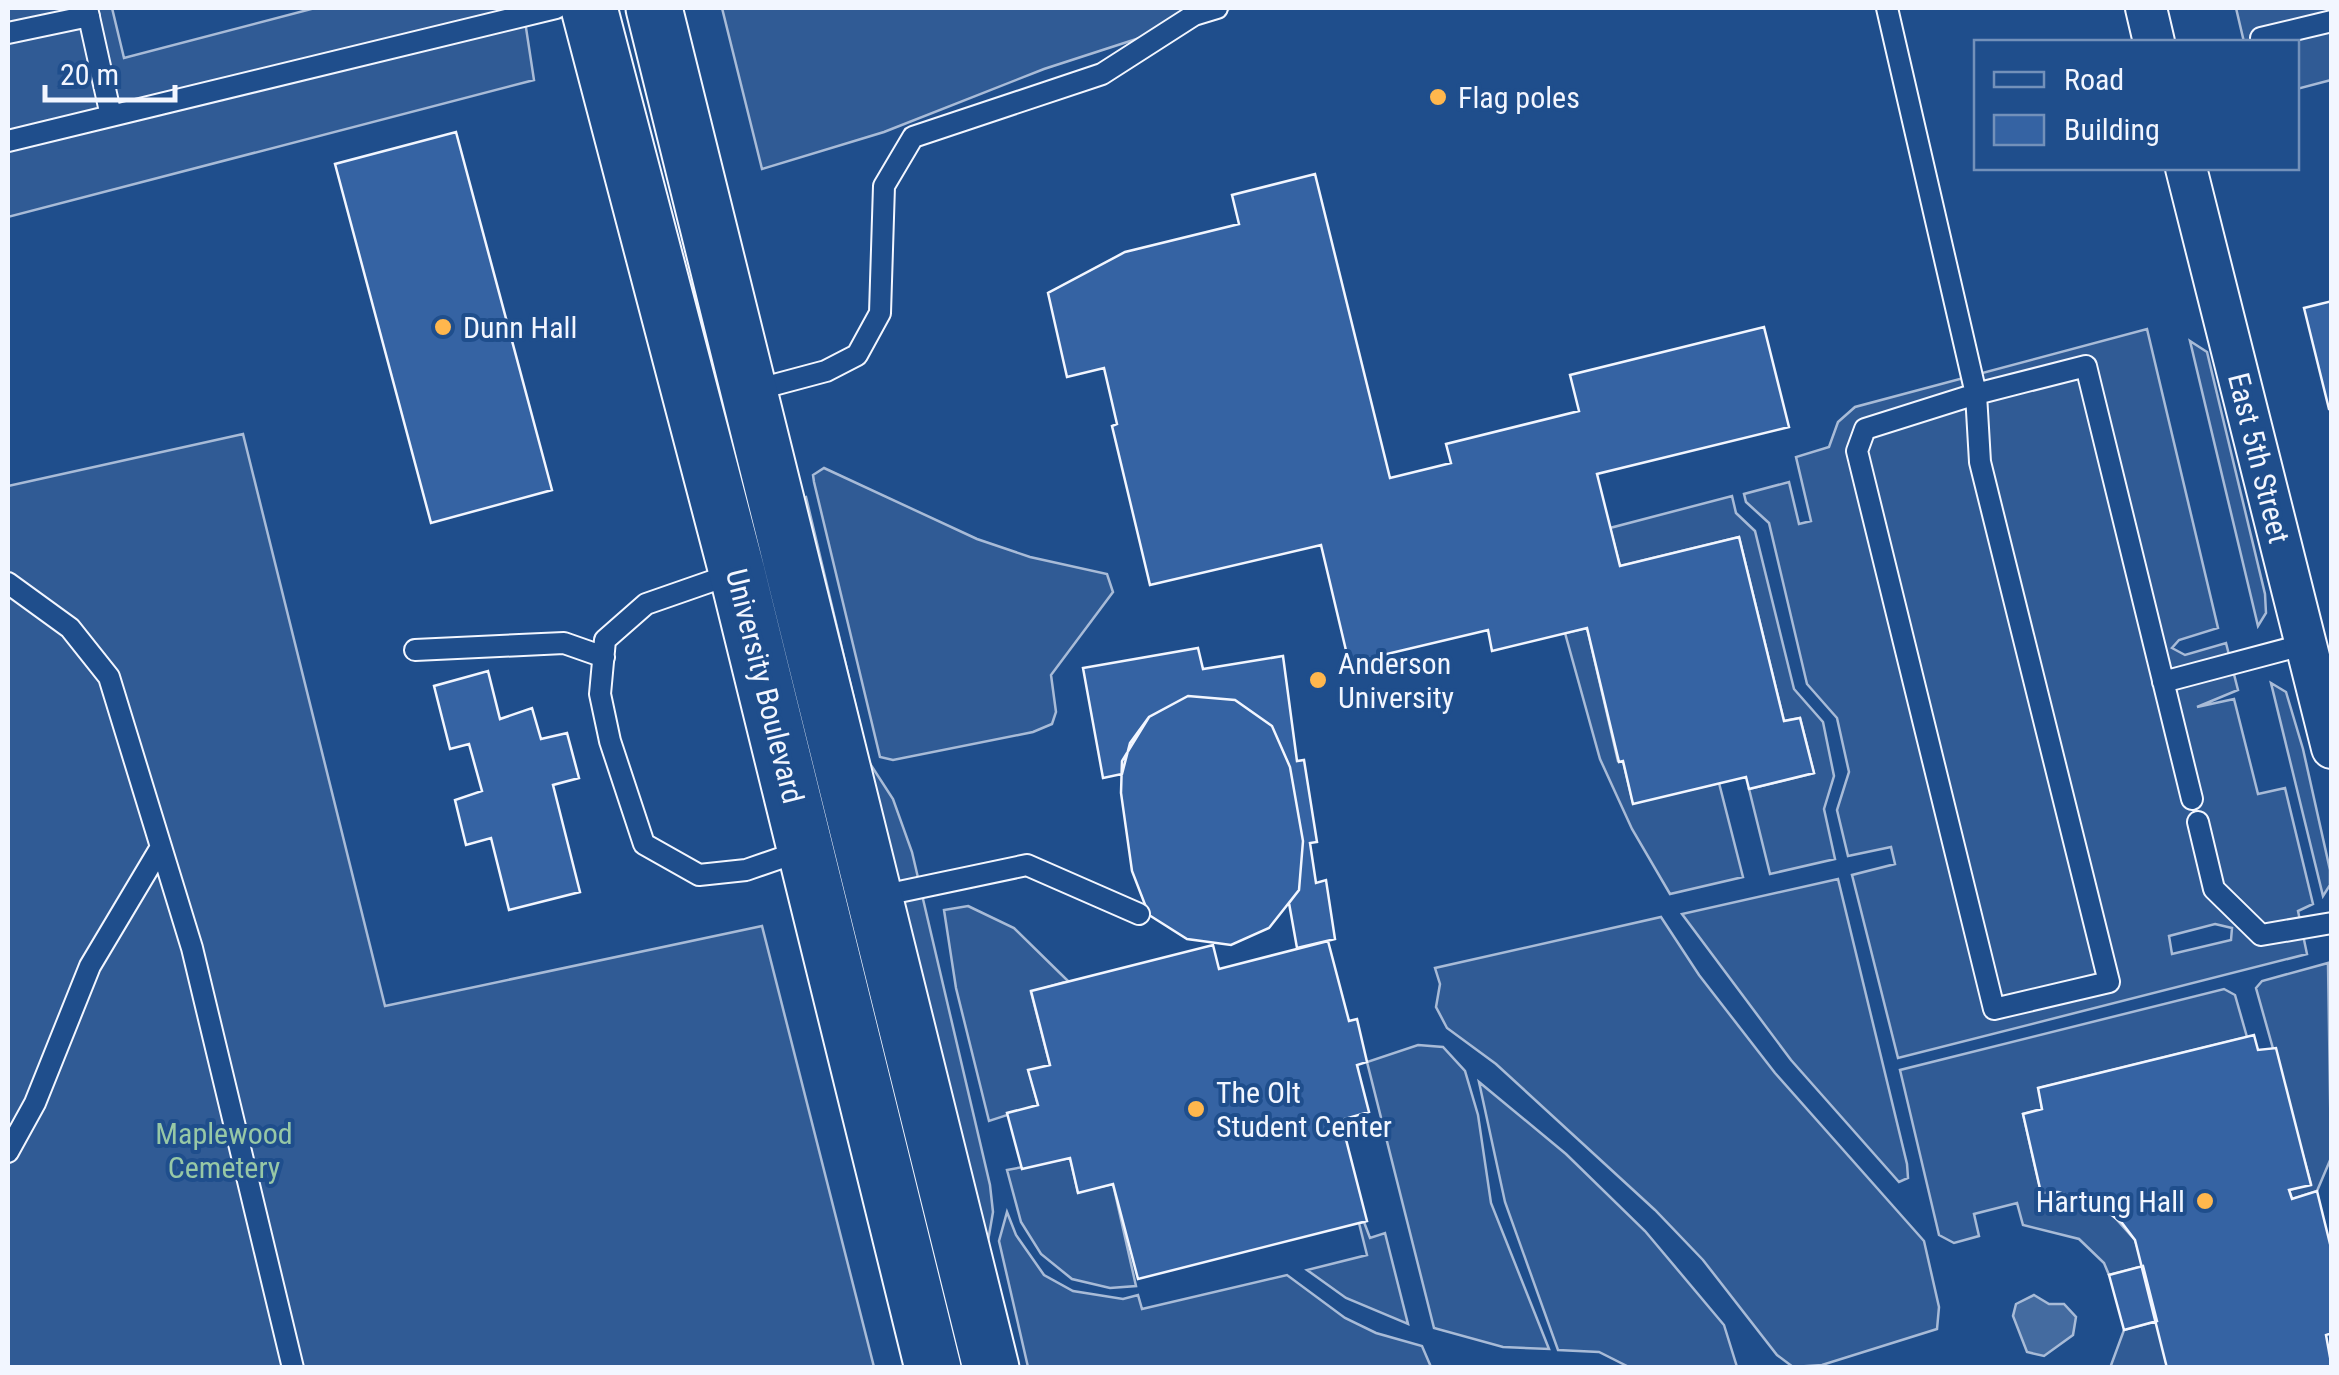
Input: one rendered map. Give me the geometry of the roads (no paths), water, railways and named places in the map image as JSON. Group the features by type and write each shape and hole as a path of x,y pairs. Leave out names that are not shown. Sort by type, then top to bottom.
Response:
{"main road":[{"name":"University Boulevard","path":"589,8 737,572 932,1368"},
{"name":"University Boulevard","path":"654,8 991,1368"}],"street":[{"path":"2146,8 2154,40"},
{"name":"East 5th Street","path":"2187,170 2332,748"},
{"path":"806,849 859,833"}],"lane":[{"path":"8,141 556,8"},
{"path":"750,392 826,371 857,354 880,313 884,186 913,137 1102,74 1194,15 1217,8"},
{"path":"1887,8 1976,394 1980,462 2109,982 1994,1010 1857,451 1865,428 1976,394 2086,366 2192,799"},
{"path":"8,33 88,12 112,116"},
{"path":"2261,38 2332,21"},
{"path":"737,572 646,604 605,640 600,694 610,740 644,844 699,875 746,870 806,849"},
{"path":"8,583 70,628 110,677 192,948 293,1368"},
{"path":"415,650 564,643 604,657"},
{"path":"2164,682 2306,644"},
{"path":"2198,822 2214,889 2261,935 2332,924"},
{"path":"8,1152 35,1103 90,966 161,847"},
{"path":"875,897 1027,865 1139,914"}],"place":[{"name":"Flag poles","path":"1438,97"},
{"name":"Dunn Hall","path":"443,327"},
{"name":"Anderson University","path":"1318,680"},
{"name":"The Olt Student Center","path":"1196,1109"},
{"name":"Hartung Hall","path":"2205,1201"}],"park label":[{"name":"Maplewood Cemetery","path":"224,1150"}]}
